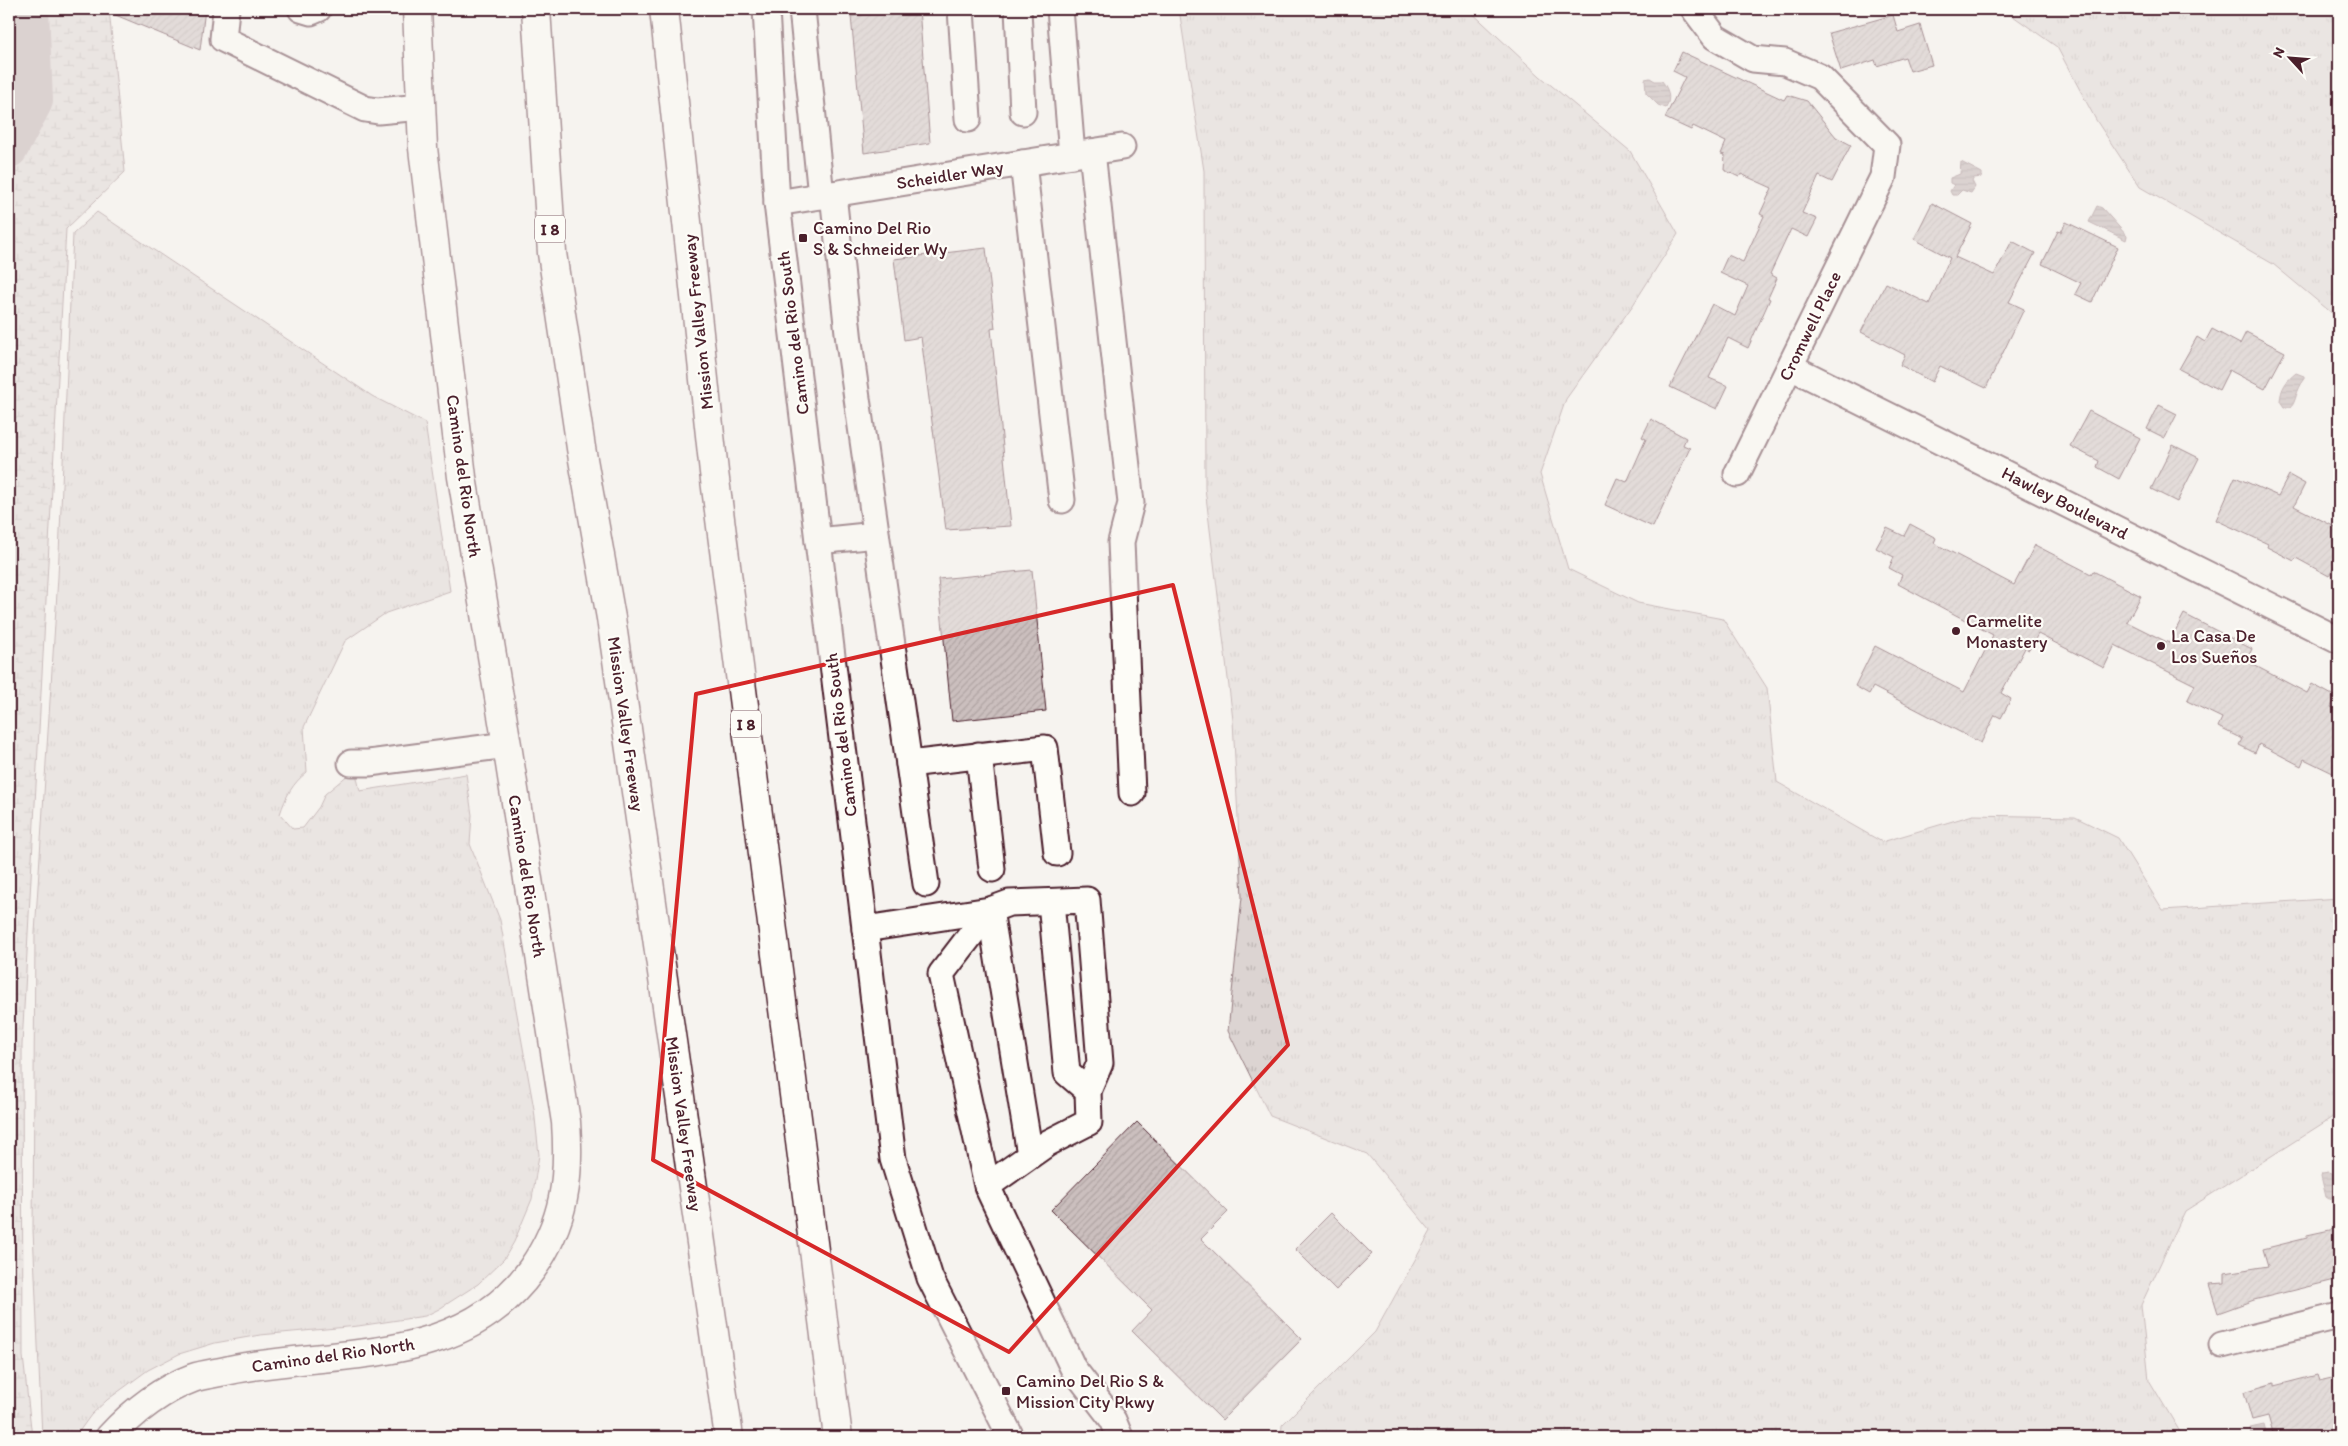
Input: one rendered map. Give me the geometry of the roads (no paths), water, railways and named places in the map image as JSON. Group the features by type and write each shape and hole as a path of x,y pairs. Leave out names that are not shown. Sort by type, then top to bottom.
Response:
{"main road":[{"name":"Camino del Rio North","path":"110,1437 124,1422 154,1399 193,1378 250,1366 401,1348 448,1335 470,1326 507,1298 524,1280 542,1255 554,1232 562,1207 569,1158 566,1122 507,745 462,477 423,148 418,9"},
{"name":"Mission Valley Freeway","path":"536,9 552,253 581,448 611,618 729,1437"},
{"name":"Mission Valley Freeway","path":"664,9 714,472 838,1437"}],"street":[{"path":"226,9 223,39 365,109 378,111 421,107"},
{"path":"301,9 311,12 318,9"},
{"name":"Camino del Rio South","path":"766,9 777,203 893,1159 930,1278 1011,1437"},
{"path":"802,9 926,884"},
{"path":"961,9 968,119"},
{"path":"1018,9 1023,112"},
{"path":"1060,9 1131,504 1121,542 1132,793"},
{"name":"Cromwell Place","path":"1694,9 1715,37 1753,58 1786,62 1820,76 1887,145 1883,177 1737,474"},
{"name":"Scheidler Way","path":"777,203 1122,147"},
{"path":"1023,163 1062,500"},
{"name":"Hawley Boulevard","path":"1791,366 2339,640"},
{"path":"818,541 876,535"},
{"path":"351,763 369,763 507,745"},
{"path":"909,764 1045,748 1057,854"},
{"path":"979,756 992,869"},
{"path":"865,929 990,910 1009,903 1086,900 1100,1063 1088,1091 1089,1122 1048,1143 986,1186"},
{"path":"1052,902 1067,1073 1088,1091"},
{"path":"990,910 1030,1155"},
{"path":"990,910 941,974 986,1186 1073,1368 1113,1420 1120,1437"},
{"path":"2222,1345 2339,1316"}],"waterway":[{"path":"9,149 34,101 30,9"}],"place":[{"name":"Camino Del Rio S & Schneider Wy","path":"803,238"},
{"name":"Carmelite Monastery","path":"1956,631"},
{"name":"La Casa De Los Sueños","path":"2161,646"},
{"name":"Camino Del Rio S & Mission City Pkwy","path":"1006,1391"}]}
